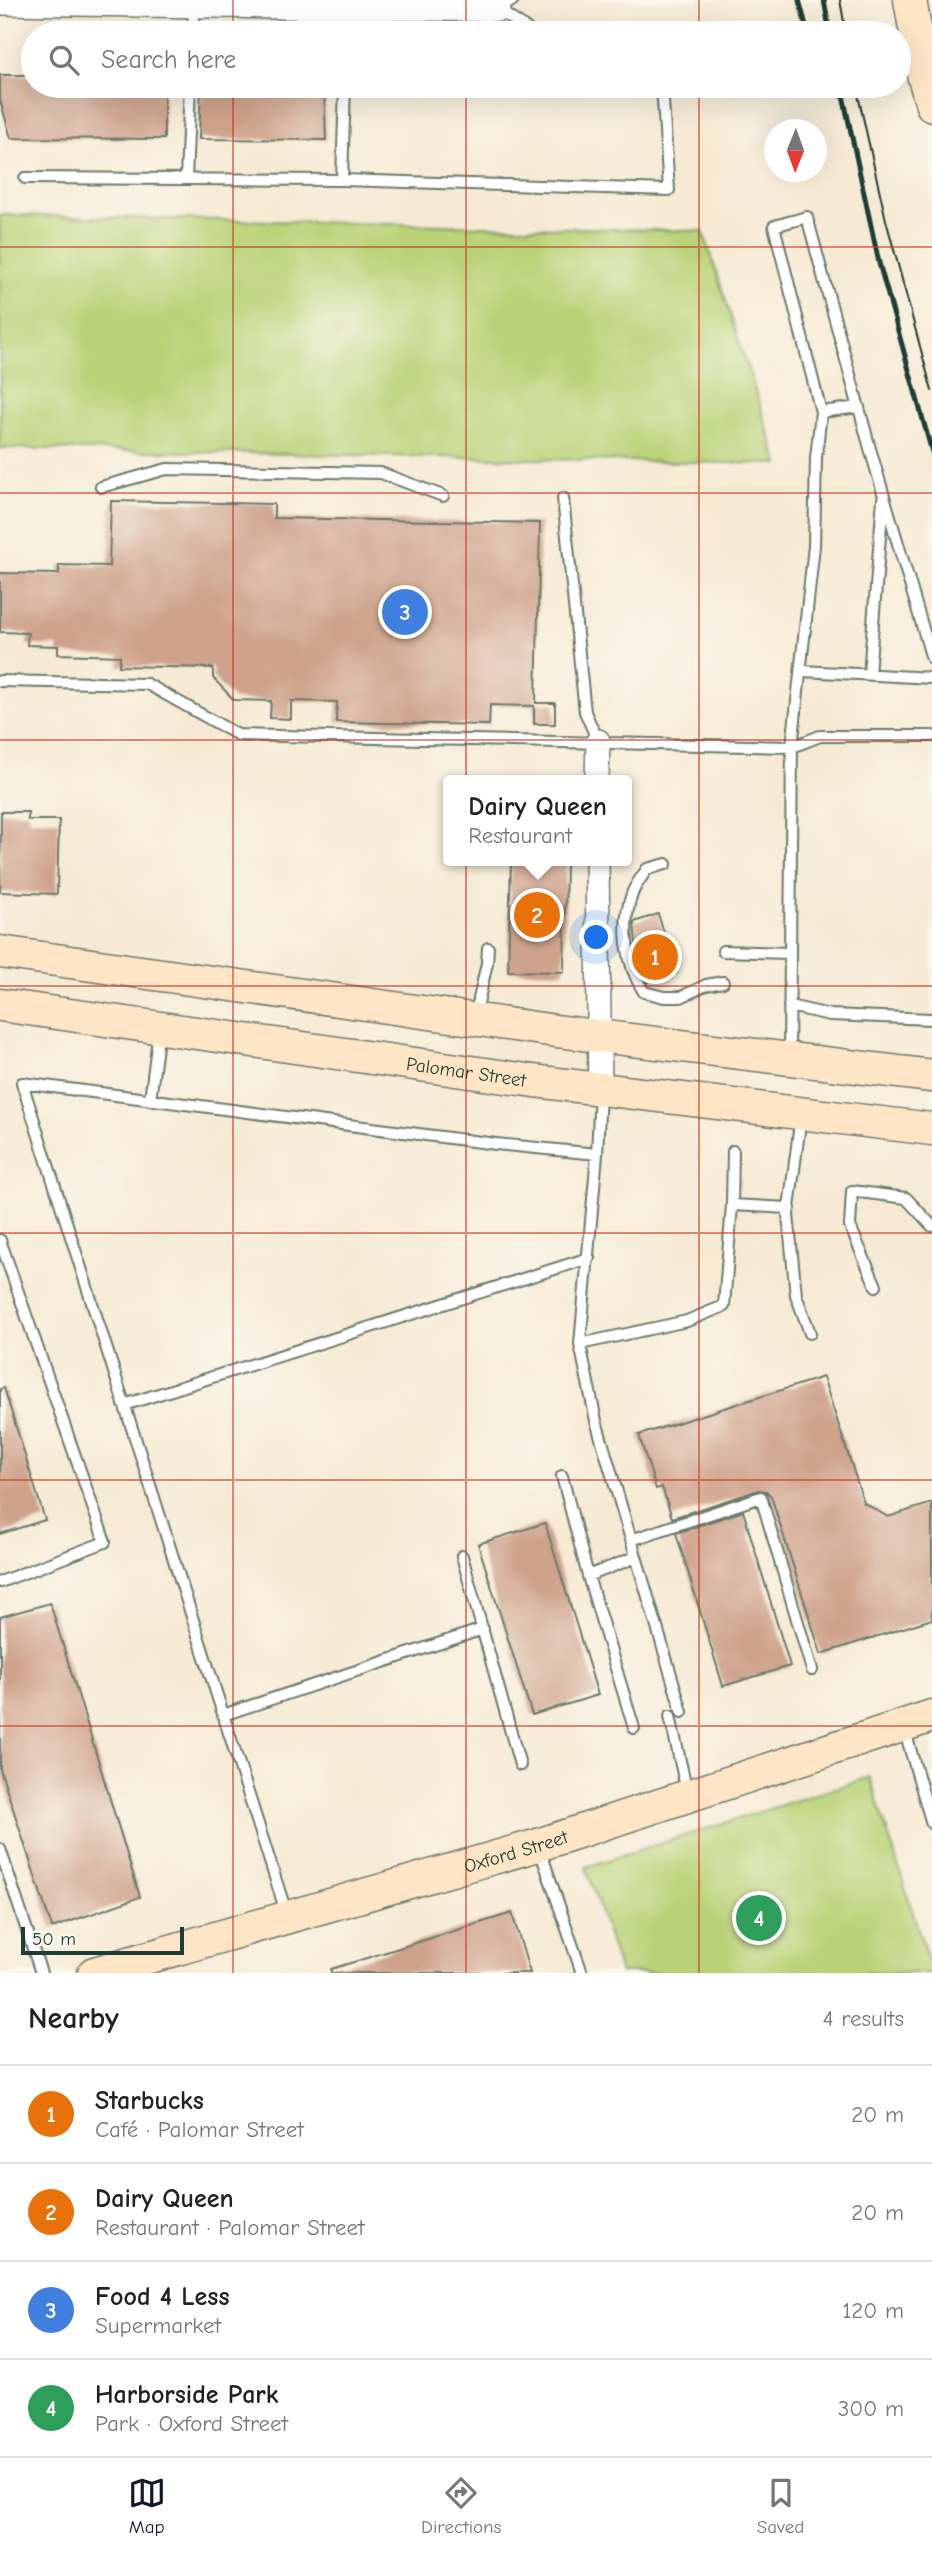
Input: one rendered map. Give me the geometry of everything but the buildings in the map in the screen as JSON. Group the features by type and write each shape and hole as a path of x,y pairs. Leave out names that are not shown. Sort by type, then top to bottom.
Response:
{"main road":[{"path":"909,0 923,74 932,105"},
{"path":"0,952 475,1020 932,1076"},
{"name":"Palomar Street","path":"0,1005 600,1090 932,1129"},
{"name":"Oxford Street","path":"94,1973 136,1967 288,1916 315,1911 538,1845 918,1721"}],"street":[{"path":"0,3 194,6 290,4 348,8 505,5"},
{"path":"597,741 597,775"},
{"path":"597,866 600,1090"}],"lane":[{"path":"505,5 521,21"},
{"path":"193,21 194,6"},
{"path":"347,21 348,8"},
{"path":"186,179 189,98"},
{"path":"342,180 345,98"},
{"path":"25,178 342,180 668,190 663,98"},
{"path":"789,1059 792,747 814,546 816,458 821,412 774,226 807,217 932,659"},
{"path":"821,412 859,407"},
{"path":"101,487 167,468 368,472 381,473 443,496"},
{"path":"869,674 883,491"},
{"path":"563,498 585,712 597,741"},
{"path":"802,671 932,678"},
{"path":"0,681 147,684 238,735 792,747 820,736 932,736"},
{"path":"666,864 647,869 632,894 627,922 628,952 634,977 644,992 664,997 681,997 706,985 723,982"},
{"path":"475,1020 488,948"},
{"path":"723,951 790,953"},
{"path":"789,1006 830,1015 932,1019"},
{"path":"150,1100 159,1028"},
{"path":"288,1916 22,1083 597,1154"},
{"path":"600,1090 589,1258 580,1344 596,1421 682,1712"},
{"path":"802,1114 789,1208 796,1295 810,1333"},
{"path":"580,1344 687,1321 724,1307 733,1152"},
{"path":"876,1286 850,1226 852,1191 906,1198 932,1226"},
{"path":"732,1205 789,1208"},
{"path":"0,1240 105,1542 0,1582"},
{"path":"124,1405 589,1258"},
{"path":"562,1476 588,1576 634,1728"},
{"path":"631,1540 761,1497 811,1670"},
{"path":"462,1556 520,1765"},
{"path":"588,1576 636,1557"},
{"path":"223,1715 483,1629"},
{"path":"670,1716 688,1796"},
{"path":"918,1721 932,1824"},
{"path":"538,1845 582,1973"},
{"path":"0,1849 41,1973"}],"green space":[{"path":"0,215 703,231 779,464 0,448"},
{"path":"870,1777 932,1973 620,1973 586,1867"}],"tram line":[{"path":"840,0 844,21"},
{"path":"859,98 886,220 932,391"}],"railway":[{"path":"799,0 805,21"},
{"path":"824,0 828,21"},
{"path":"844,98 879,263 932,452"}],"place":[{"name":"Food 4 Less","path":"405,612"},
{"name":"Dairy Queen","path":"537,915"},
{"name":"Starbucks","path":"655,957"},
{"name":"Harborside Park","path":"759,1918"}]}
